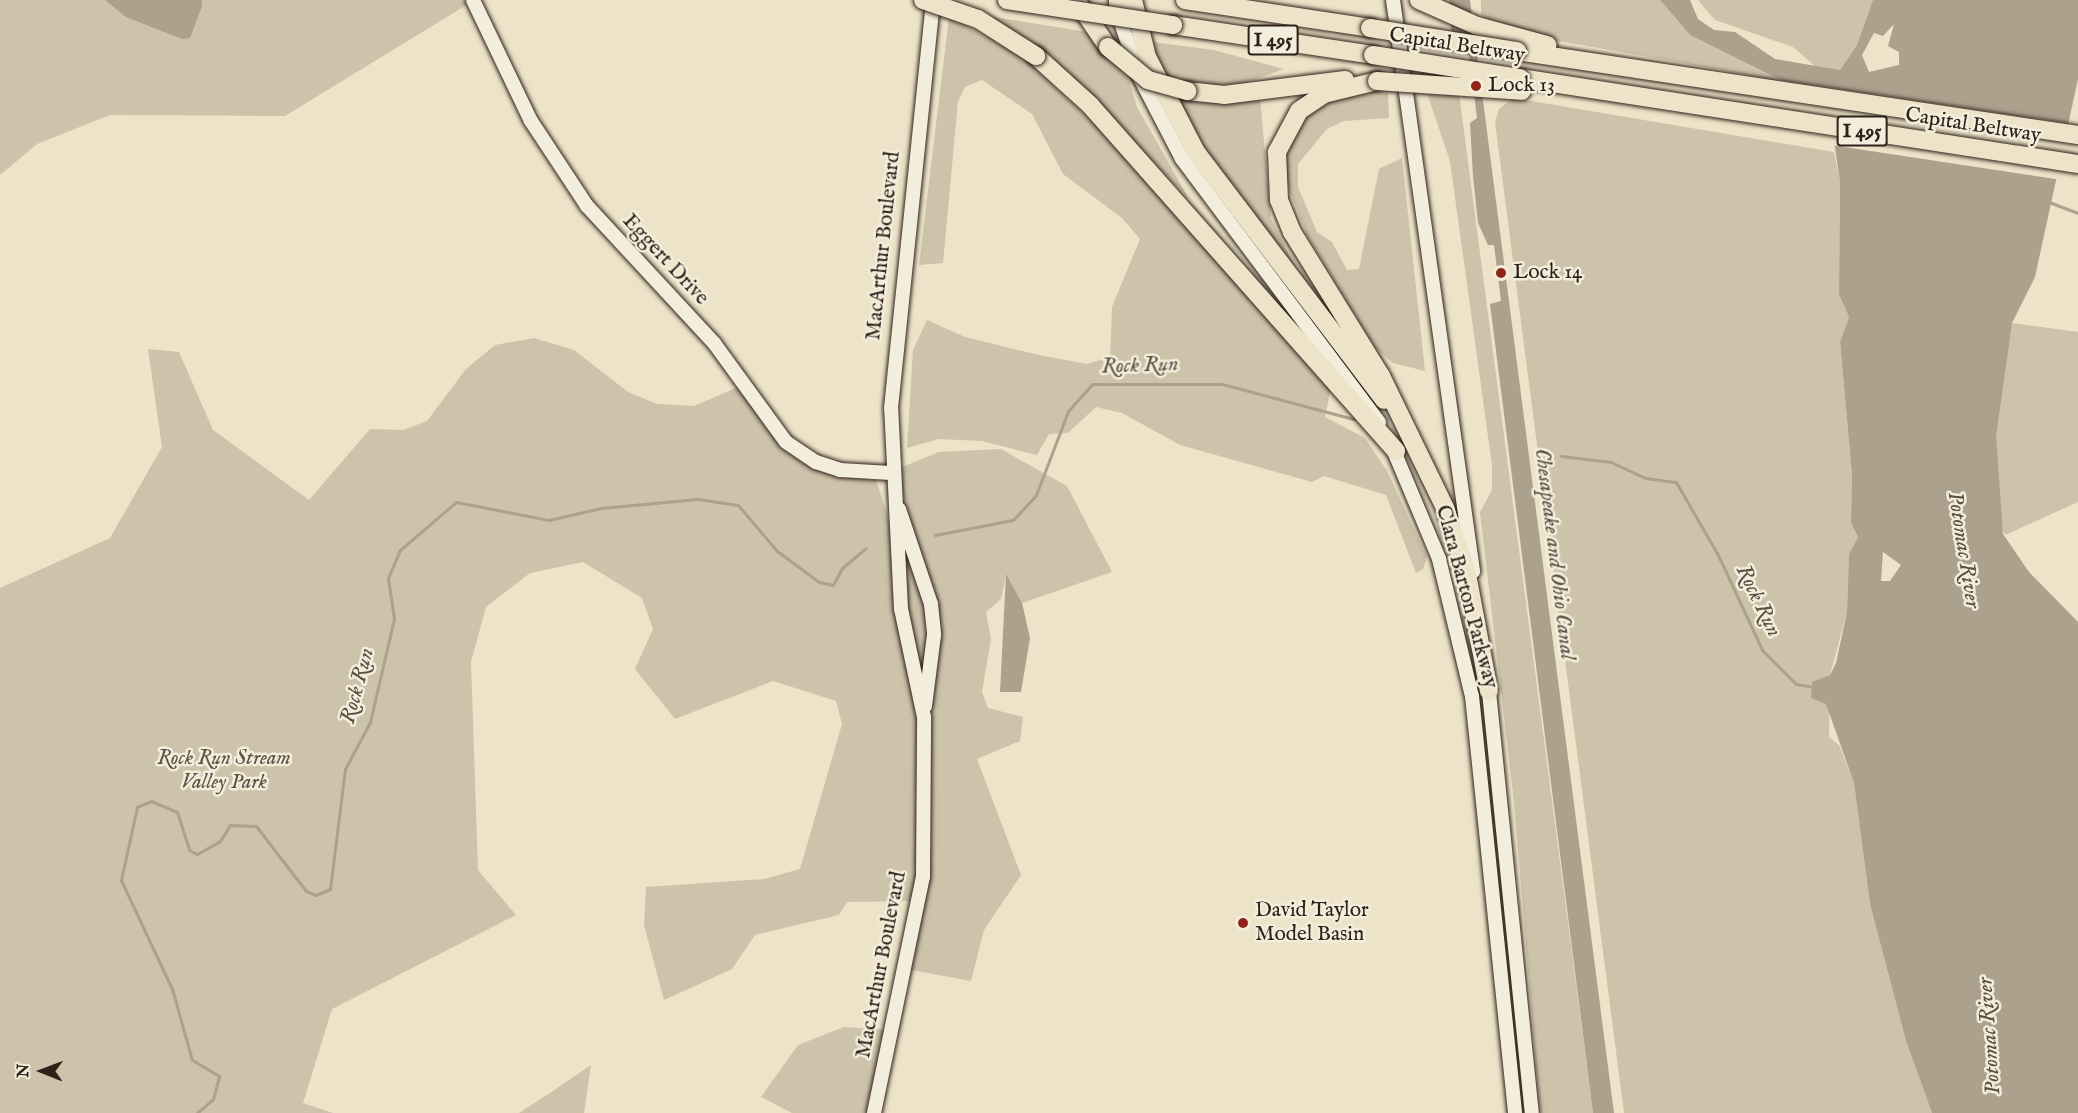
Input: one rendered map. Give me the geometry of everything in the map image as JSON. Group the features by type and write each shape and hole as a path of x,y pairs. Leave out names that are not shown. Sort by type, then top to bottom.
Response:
{"highway":[{"path":"923,0 978,19 1036,56 1098,114 1396,451"},
{"name":"Capital Beltway","path":"1007,0 1373,56 1521,85 1647,98 2078,165"},
{"path":"1076,0 1108,47 1148,80 1187,92 1224,95 1335,80 1521,85"},
{"path":"1133,0 1148,57 1196,153 1378,393 1425,468"},
{"name":"Capital Beltway","path":"1185,0 1370,28 1516,44 1651,70 2078,135"},
{"path":"1419,0 1516,44"},
{"path":"1377,81 1324,94 1299,111 1277,152 1276,184 1292,232 1362,341 1425,468 1460,546 1489,691"}],"main road":[{"name":"Eggert Drive","path":"473,0 531,121 587,206 714,343 786,442 816,462 840,470 891,473"},
{"name":"MacArthur Boulevard","path":"924,717 901,609 891,473 894,356 933,0"},
{"name":"Clara Barton Parkway","path":"1393,0 1489,691 1532,1113"},
{"name":"Clara Barton Parkway","path":"1117,4 1139,76 1182,159 1352,382 1396,451 1439,559 1472,696 1515,1113"},
{"name":"MacArthur Boulevard","path":"874,1113 922,877 924,717 934,635 931,604 894,496"}],"green space":[{"path":"0,0 473,1 285,116 110,115 37,144 0,175"},
{"path":"1481,0 1660,0 1690,35 1789,82 1503,31 1481,14"},
{"path":"1698,0 1873,0 1857,45 1840,70 1818,69 1793,47 1715,20"},
{"path":"988,16 1087,32 1128,78 1137,107 1189,199 1049,54"},
{"path":"949,17 1018,53 1097,126 1331,388 1325,417 1365,438 1387,471 1427,557 1423,569 1416,573 1386,495 1324,476 1312,482 1180,445 1122,413 1096,407 1068,433 1049,434 1037,455 982,441 939,439 907,448 913,350 927,320 965,337 1039,355 1087,364 1110,357 1112,307 1140,239 1122,218 1063,174 1032,114 982,80 965,87 958,101 943,263 919,265"},
{"path":"1153,42 1214,50 1284,69 1245,83 1198,87 1162,78"},
{"path":"1426,90 1459,93 1593,1113 1540,1113 1514,802 1480,512 1492,490 1492,465 1450,161"},
{"path":"1369,91 1388,93 1389,118 1344,121 1327,129 1298,164 1298,187 1317,232 1332,242 1347,270 1359,269 1379,169 1402,158 1425,371 1393,363 1375,348 1308,237 1287,185 1286,154 1296,129 1315,109 1340,96"},
{"path":"1260,97 1271,219 1296,268 1218,174 1175,99"},
{"path":"1513,98 1834,152 1840,182 1839,293 1849,317 1840,342 1852,475 1851,523 1858,537 1849,554 1847,612 1830,675 1829,737 1839,745 1854,783 1870,904 1906,1041 1932,1113 1624,1113 1495,122 1499,109"},
{"path":"2004,322 2078,332 2078,502 2005,535 1994,510 1987,459"},
{"name":"Rock Run Stream Valley Park","path":"534,338 574,350 628,392 657,404 694,406 745,384 771,424 850,477 876,480 894,536 900,468 939,452 1001,449 1067,486 1112,572 1022,603 1006,575 1001,599 986,612 991,639 982,692 988,708 1023,717 1020,741 977,759 1021,875 984,930 971,981 906,969 919,901 847,902 839,915 755,935 732,969 664,1000 644,925 646,887 764,879 800,869 842,724 836,701 773,681 675,719 635,669 653,629 642,598 583,562 530,573 486,607 471,662 478,870 516,915 332,1009 303,1103 333,1113 0,1113 0,588 110,538 162,447 148,349 179,352 213,430 309,500 370,429 403,430 427,421 466,369 495,345"},
{"path":"844,1027 893,1030 874,1113 792,1113 761,1097 798,1045"},
{"path":"591,1065 584,1113 519,1113 553,1091"}],"water":[{"path":"105,0 202,0 202,6 190,38 182,39 126,17"},
{"name":"Chesapeake and Ohio Canal","path":"1449,0 1470,0 1614,1113 1593,1113 1490,304 1501,301 1494,245 1488,245 1478,223 1470,123 1477,118 1469,55 1452,39"},
{"name":"Potomac River","path":"1660,0 1690,0 1698,19 1714,30 1735,32 1775,59 1840,70 1857,45 1873,0 2078,0 2078,79 2035,277 2012,323 1996,436 2003,534 2029,572 2078,622 2078,1113 1932,1113 1906,1041 1870,904 1854,783 1826,704 1811,698 1812,682 1830,675 1836,663 1847,612 1849,554 1858,537 1851,523 1852,475 1840,342 1849,317 1839,294 1840,182 1834,141 1807,93 1690,35","holes":["1894,24 1888,46 1899,52 1899,65 1869,72 1862,55 1874,33 1883,36","1883,552 1901,565 1890,581 1881,581"]},
{"path":"1006,574 1022,603 1030,638 1021,692 1000,692"}],"pier":[{"path":"1779,80 2071,124 2062,180 1831,145 1805,95"}],"waterway":[{"path":"2049,202 2078,213"},
{"name":"Rock Run","path":"935,535 1013,520 1036,495 1068,411 1092,384 1222,384 1354,419"},
{"name":"Rock Run","path":"1561,456 1611,462 1646,478 1676,482 1718,555 1762,650 1796,684 1816,687"},
{"name":"Rock Run","path":"197,1113 213,1099 219,1076 192,1060 172,989 121,880 137,807 151,801 177,812 189,850 197,854 220,841 230,825 256,826 306,891 316,895 330,889 345,769 370,722 394,619 388,578 400,550 456,502 549,520 601,508 698,499 738,505 777,551 819,582 833,585 842,568 866,548"}],"place":[{"name":"Lock 13","path":"1476,86"},
{"name":"Lock 14","path":"1501,273"},
{"name":"David Taylor Model Basin","path":"1243,923"}]}
